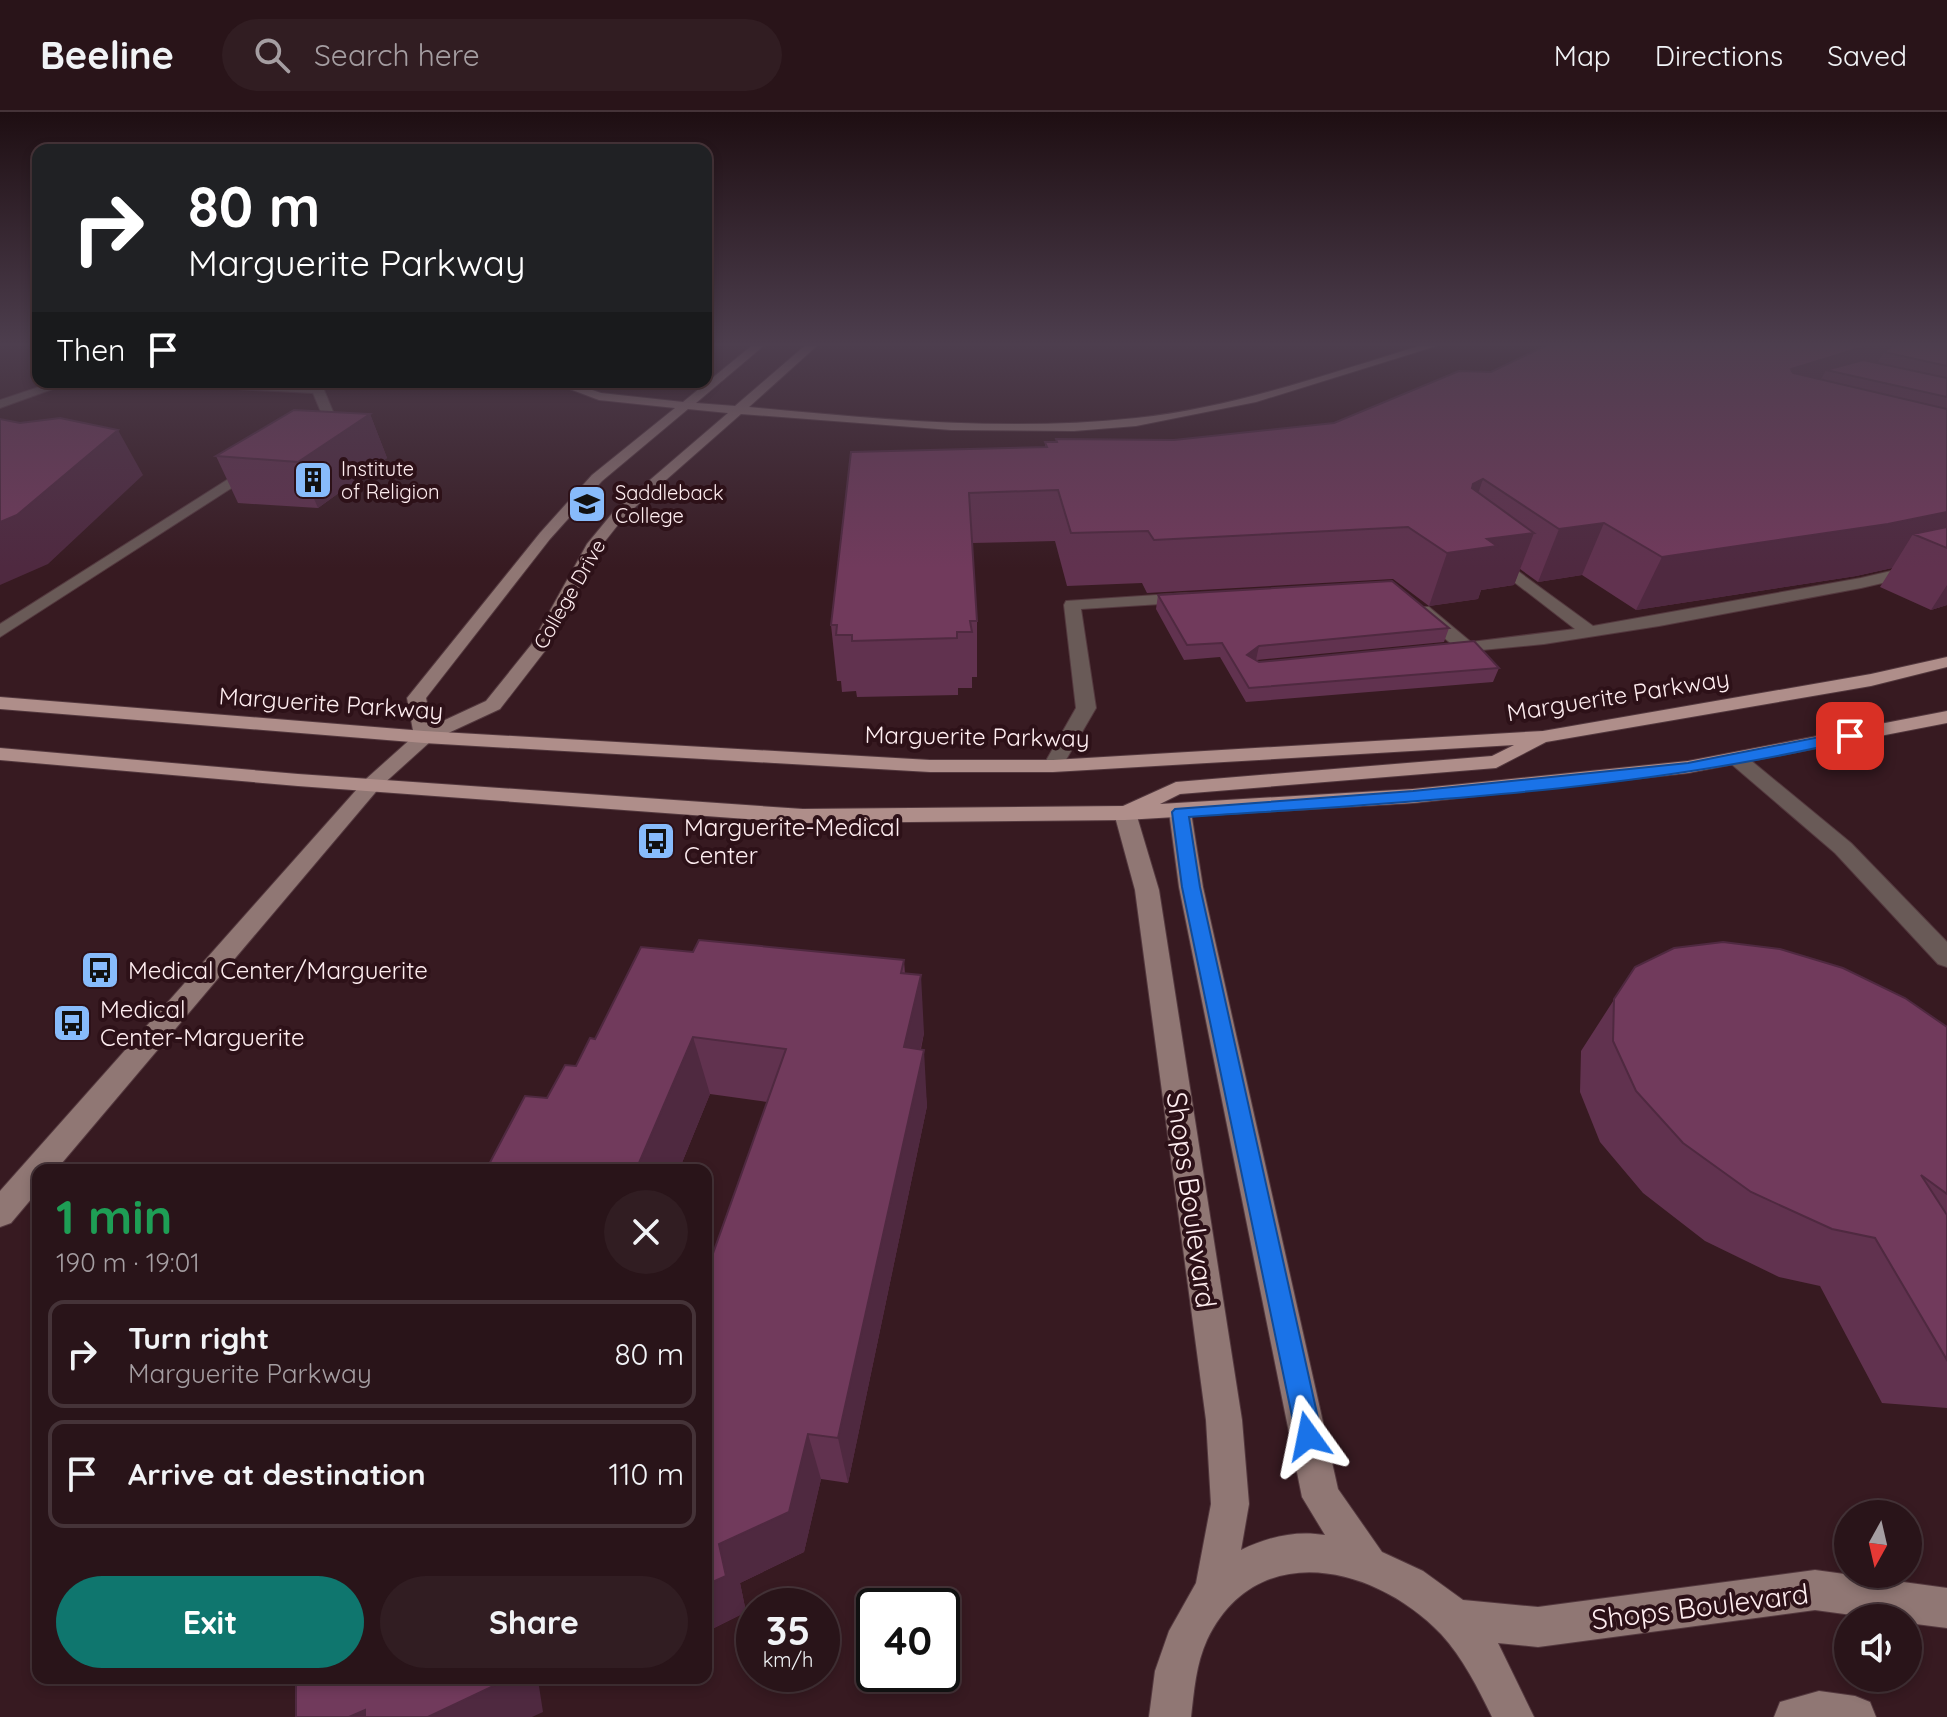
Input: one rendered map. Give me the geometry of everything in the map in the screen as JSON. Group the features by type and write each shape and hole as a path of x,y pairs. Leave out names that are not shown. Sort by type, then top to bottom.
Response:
{"main road":[{"name":"Marguerite Parkway","path":"0,703 424,737 930,766 1053,766 1543,737 1871,680 1947,662"},
{"path":"0,754 298,780 803,816 1180,812 1413,796 1688,767 1947,717"},
{"path":"1125,813 1176,788 1496,762 1543,737"}],"street":[{"path":"306,435 333,426 330,418"},
{"name":"College Drive","path":"424,737 416,698 545,536 597,478 673,418"},
{"name":"College Drive","path":"43,1164 373,783 424,737 493,705 539,647 595,544 620,513 730,418"},
{"path":"857,418 990,428 1058,428 1160,418"},
{"path":"0,632 272,457"},
{"path":"1479,546 1590,632"},
{"path":"1437,651 1590,632 1909,574 1947,563"},
{"path":"1053,766 1086,708 1072,605 1209,597"},
{"path":"1405,597 1467,648"},
{"path":"1736,758 1843,848 1947,958"},
{"name":"Shops Boulevard","path":"1180,812 1191,887 1321,1497 1367,1562"},
{"name":"Shops Boulevard","path":"1125,813 1147,890 1224,1420 1230,1504 1215,1590"},
{"name":"College Drive","path":"0,1213 32,1176"},
{"name":"Shops Boulevard","path":"1170,1717 1171,1687 1187,1631 1215,1590 1247,1565 1284,1553 1326,1551 1367,1562 1418,1590 1454,1619 1502,1690 1513,1717"},
{"name":"Shops Boulevard","path":"1454,1619 1538,1627 1815,1590 1947,1608"},
{"path":"1795,1717 1819,1712 1855,1717"}],"building":[{"path":"60,418 118,430 17,515 0,522 0,419 20,423"},
{"path":"281,418 364,418 298,462 216,456"},
{"path":"1346,418 1947,418 1947,512 1888,524 1662,557 1604,523 1559,529 1483,479 1473,484 1472,488 1534,533 1487,539 1497,546 1447,553 1408,527 1154,540 1148,531 1071,533 1058,490 969,493 977,621 970,621 972,632 957,632 957,638 852,641 852,635 836,635 837,625 831,625 851,452 1047,447 1045,442 1057,442 1056,439 1174,440 1334,423"},
{"path":"1947,527 1947,548 1913,534"},
{"path":"1392,581 1449,628 1259,646 1247,655 1259,662 1474,641 1499,668 1249,688 1222,643 1187,645 1158,595"},
{"path":"699,940 904,960 901,973 921,975 904,1047 924,1050 838,1438 808,1434 789,1512 719,1544 726,1576 712,1582 712,1256 786,1049 693,1037 639,1164 489,1164 525,1096 547,1098 565,1065 576,1066 590,1038 595,1039 641,947 693,952"},
{"path":"1723,942 1780,949 1843,968 1905,998 1947,1027 1947,1194 1921,1175 1947,1215 1947,1360 1875,1238 1832,1229 1751,1192 1683,1143 1636,1091 1613,1041 1614,999 1635,967 1674,948"},
{"path":"296,1684 498,1684 428,1717 365,1717 365,1710 349,1717 296,1717"}],"place":[{"name":"Institute of Religion","path":"313,480"},
{"name":"Saddleback College","path":"587,504"},
{"name":"Marguerite-Medical Center","path":"656,841"},
{"name":"Medical Center/Marguerite","path":"100,970"},
{"name":"Medical Center-Marguerite","path":"72,1023"}],"route":[{"path":"1308,1436 1191,887 1180,812 1413,796 1688,767 1850,736"}]}
